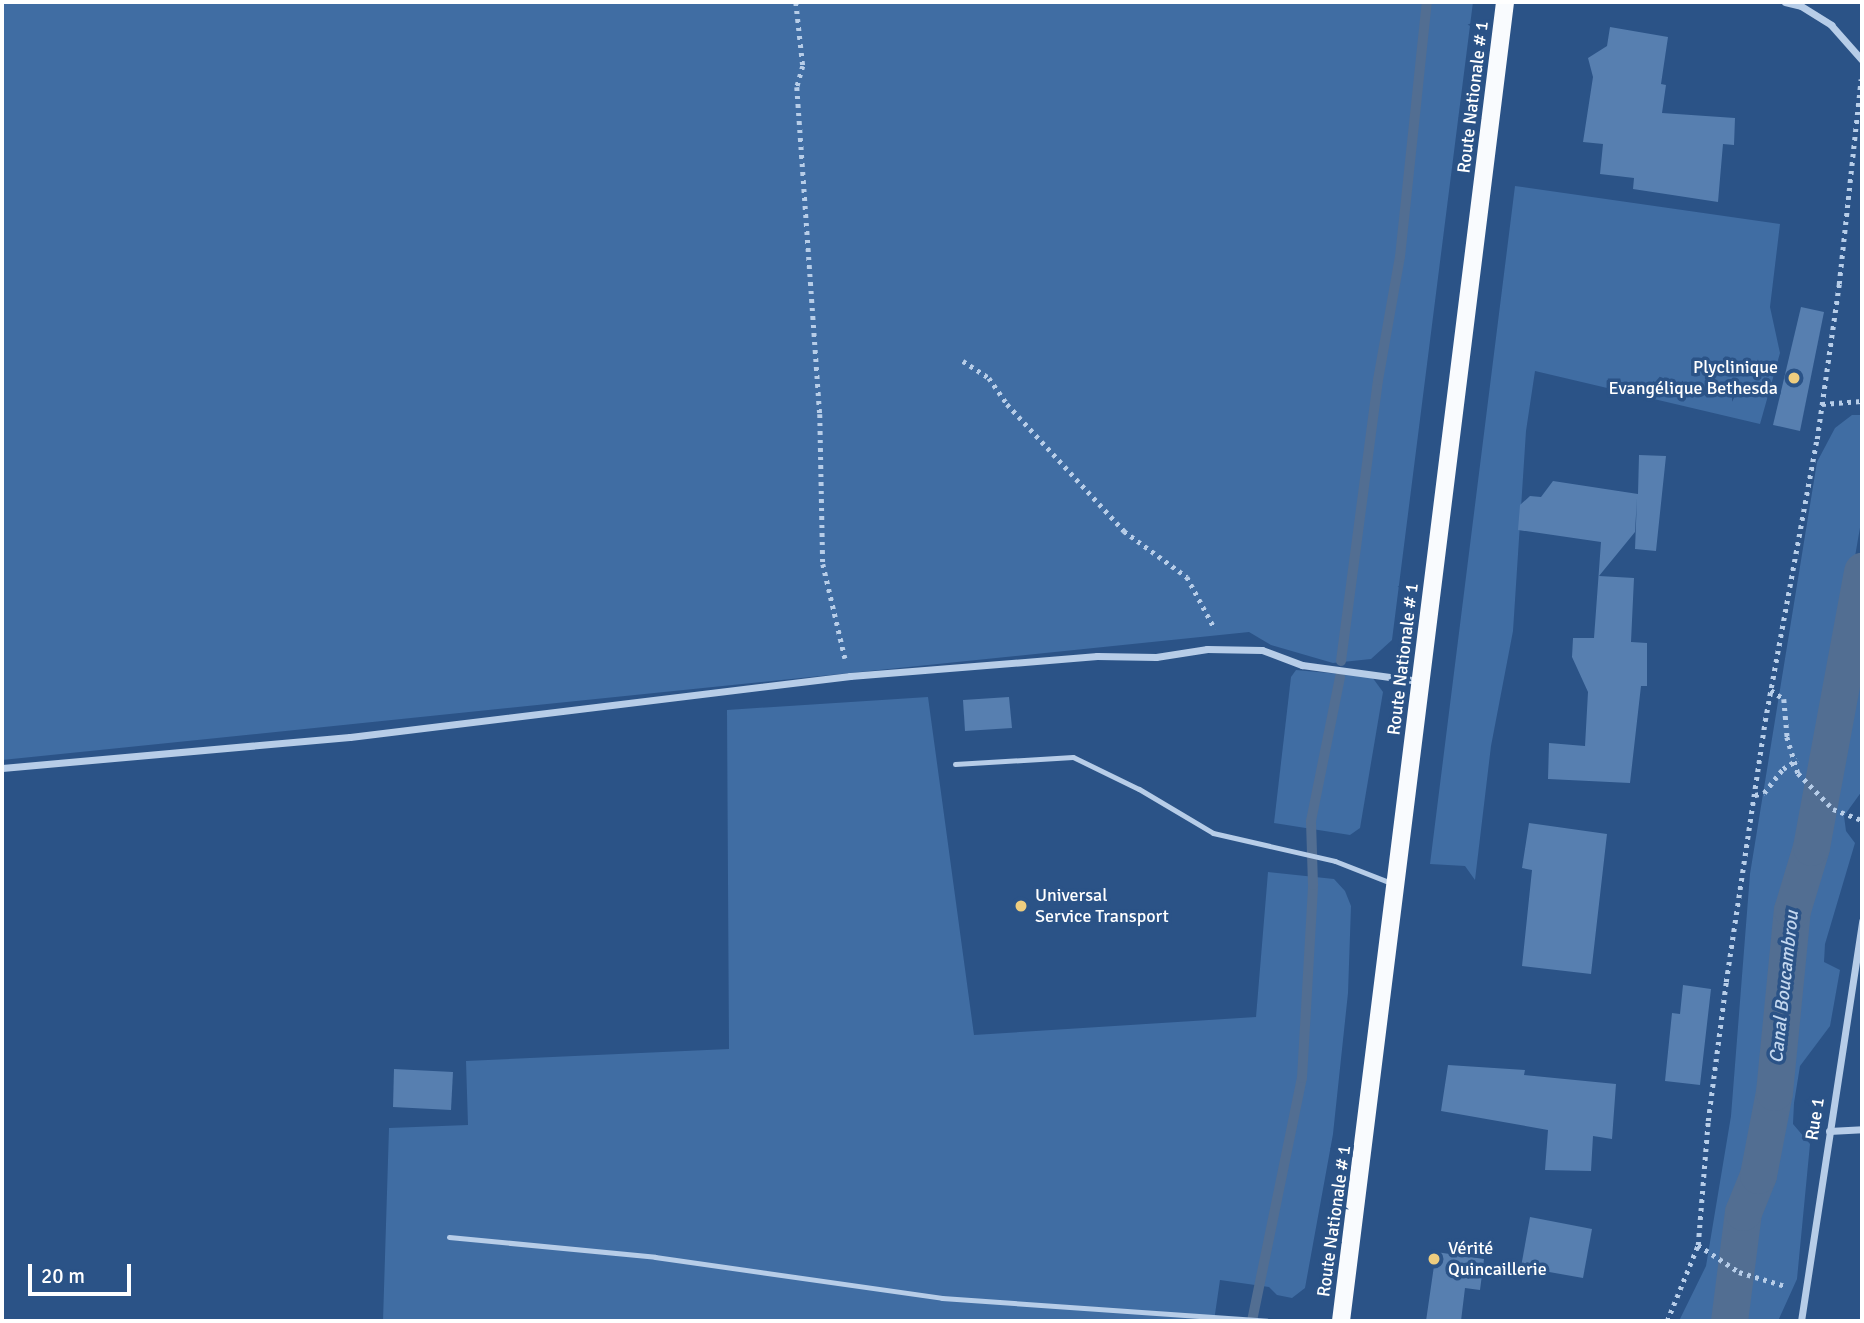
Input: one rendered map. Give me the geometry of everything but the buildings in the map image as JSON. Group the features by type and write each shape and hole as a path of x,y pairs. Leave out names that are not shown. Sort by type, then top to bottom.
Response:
{"main road":[{"name":"Route Nationale # 1","path":"1341,1321 1398,886 1420,681 1505,2"}],"street":[{"path":"1785,2 1801,6 1831,24 1858,51 1861,60"},
{"path":"2,768 350,737 850,676 1222,650 1262,650 1302,665 1420,681"},
{"name":"Rue 1","path":"1801,1321 1862,921"},
{"path":"1829,1132 1862,1129"}],"lane":[{"path":"955,764 1073,757 1139,789 1213,833 1335,861 1398,886"},
{"path":"449,1237 656,1257 942,1298 1214,1315 1266,1321"}],"path":[{"path":"796,2 803,66 797,87 820,414 823,564 830,609 850,676"},
{"path":"1667,1321 1698,1245 1709,1108 1755,795 1822,404 1861,60"},
{"path":"963,360 989,378 1007,404 1124,531 1188,577 1213,622 1222,650"},
{"path":"1822,404 1862,401"},
{"path":"1771,690 1784,699 1787,737 1797,760 1798,773 1833,809 1862,820"},
{"path":"1755,795 1764,793 1783,769 1797,760"},
{"path":"1698,1245 1738,1272 1804,1296"}],"shaded area":[{"path":"2,2 1473,2 1392,640 1371,659 1333,663 1271,645 1249,632 2,760"},
{"path":"1515,186 1780,224 1770,307 1780,353 1760,424 1535,371 1526,431 1513,631 1491,746 1475,880 1465,866 1430,864"},
{"path":"1852,415 1862,415 1862,516 1806,841 1785,903 1765,1112 1738,1217 1724,1321 1679,1321 1706,1266 1731,1116 1750,874 1817,462 1835,428"},
{"path":"1862,628 1862,791 1844,816 1846,831 1855,843 1825,944 1824,962 1840,970 1830,1026 1800,1066 1794,1103 1793,1124 1810,1144 1797,1279 1778,1321 1738,1321 1781,1079 1804,899 1824,825"},
{"path":"1296,670 1372,677 1383,692 1360,828 1350,835 1274,823 1291,677"},
{"path":"928,697 974,1035 1256,1017 1268,872 1334,879 1345,891 1351,906 1348,993 1333,1134 1305,1288 1292,1298 1277,1295 1269,1287 1220,1280 1214,1321 383,1321 389,1128 468,1125 466,1061 729,1049 727,710"}],"waterway":[{"path":"1341,661 1378,380 1400,257 1427,2"},
{"name":"Canal Boucambrou","path":"1729,1321 1743,1212 1758,1175 1774,1092 1792,910 1811,847 1862,571"},
{"path":"1252,1321 1302,1078 1313,885 1311,821 1340,677"}],"place":[{"name":"Plyclinique Evangélique Bethesda","path":"1794,378"},
{"name":"Universal Service Transport","path":"1021,906"},
{"name":"Vérité Quincaillerie","path":"1434,1259"}]}
